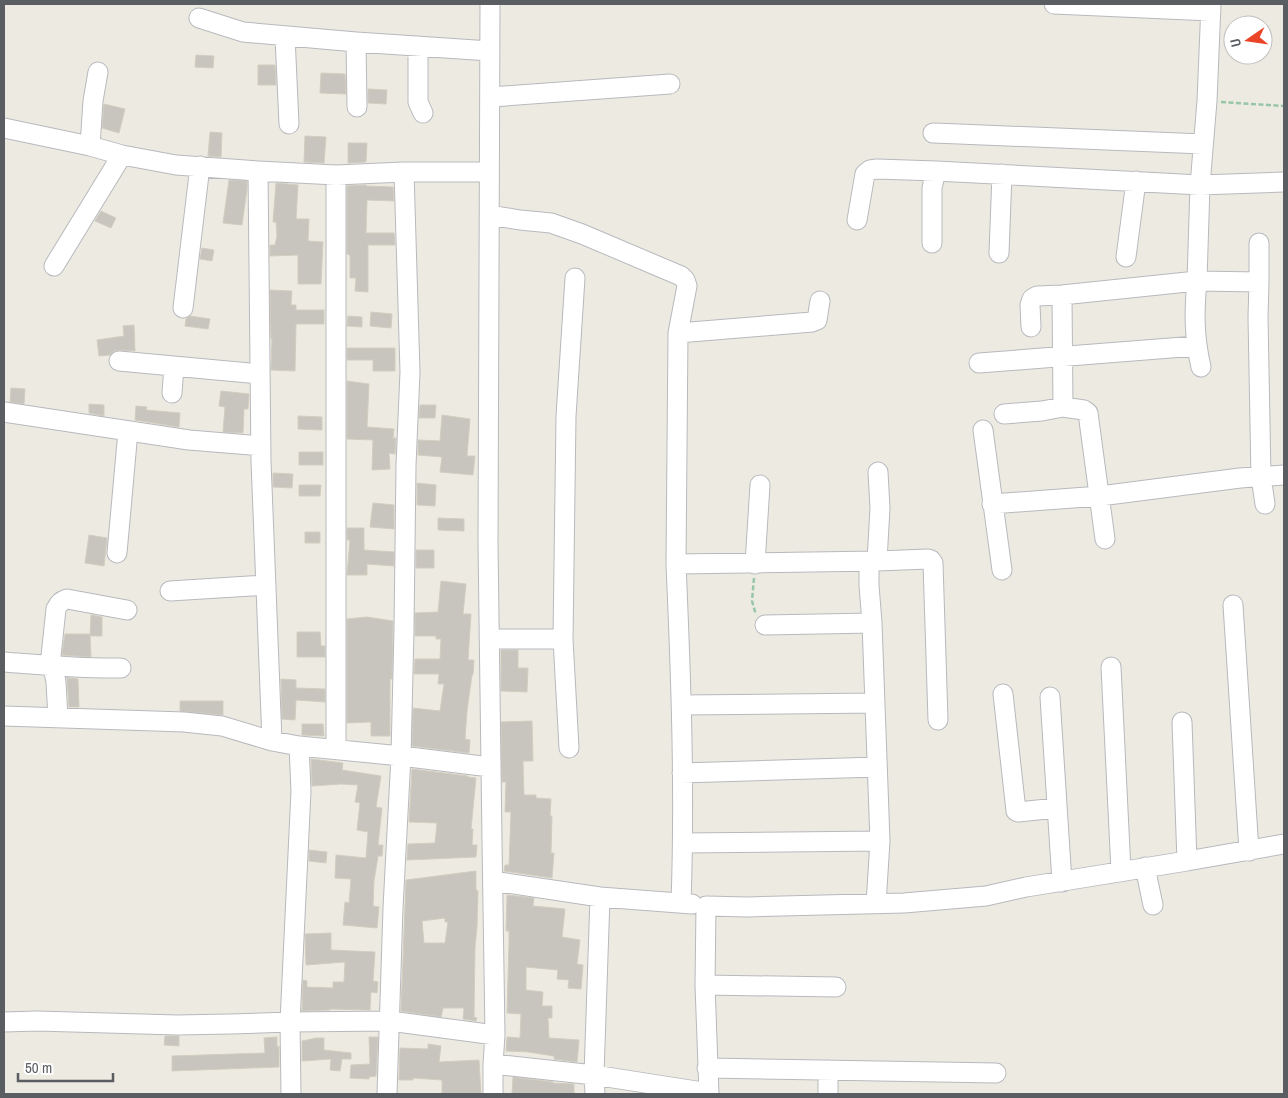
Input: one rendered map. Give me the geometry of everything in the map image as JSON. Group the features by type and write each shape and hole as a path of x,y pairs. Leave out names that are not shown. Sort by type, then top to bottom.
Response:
{"street":[{"path":"490,4 488,532 495,1036 493,1094"},
{"path":"1054,4 1211,7 1207,101 1200,185 1195,308 1196,346 1201,367"},
{"path":"199,18 243,32 490,51"},
{"path":"285,36 289,124"},
{"path":"356,42 357,107"},
{"path":"418,46 418,102 423,113"},
{"path":"90,146 93,100 98,72"},
{"path":"491,97 670,84"},
{"path":"4,128 90,146 122,155 176,165 336,175 404,172 489,172"},
{"path":"933,133 1203,144"},
{"path":"54,266 122,155"},
{"path":"183,308 200,166"},
{"path":"857,220 866,174 870,170 877,169 1200,185 1284,182"},
{"path":"258,171 261,446 272,741"},
{"path":"932,244 932,188 936,171"},
{"path":"387,1094 393,908 401,756 406,465 410,372 404,172"},
{"path":"999,253 1002,174"},
{"path":"336,175 336,749"},
{"path":"1126,257 1136,182"},
{"path":"490,215 551,223 681,276 687,286 678,333 676,564 682,705 683,843 681,903"},
{"path":"1258,244 1261,477 1265,504"},
{"path":"569,748 563,639 566,416 575,278"},
{"path":"1031,328 1030,305 1032,299 1037,296 1197,281 1259,282"},
{"path":"1062,294 1063,407"},
{"path":"678,333 812,322 817,320 820,301"},
{"path":"979,363 1196,346"},
{"path":"119,361 260,374"},
{"path":"172,393 174,366"},
{"path":"1004,414 1063,407 1084,410 1088,413 1105,539"},
{"path":"4,412 189,440 261,446"},
{"path":"983,430 1002,570"},
{"path":"117,552 128,431"},
{"path":"876,904 880,841 869,585 880,508 878,472"},
{"path":"992,504 1100,496 1240,478 1284,475"},
{"path":"755,564 760,485"},
{"path":"676,564 931,560 933,563 938,720"},
{"path":"170,590 266,584"},
{"path":"58,718 51,644 56,609 60,601 67,599 127,610"},
{"path":"1233,605 1249,851"},
{"path":"764,625 872,623"},
{"path":"489,638 563,639"},
{"path":"4,662 53,665 69,668 121,668"},
{"path":"1111,667 1121,871"},
{"path":"1003,694 1016,811 1057,808"},
{"path":"1050,697 1062,882"},
{"path":"682,705 875,703"},
{"path":"4,716 184,722 222,726 272,741 299,746 401,756 490,768"},
{"path":"1182,722 1187,861"},
{"path":"291,1094 290,1022 301,791 299,746"},
{"path":"682,773 877,767"},
{"path":"683,843 880,841"},
{"path":"493,882 600,896 706,906 747,907 904,903 986,896 1026,887 1284,844"},
{"path":"1145,867 1153,905"},
{"path":"595,1094 600,896"},
{"path":"493,1064 594,1075 709,1094 705,985 706,906"},
{"path":"705,985 836,987"},
{"path":"4,1022 186,1024 390,1021 495,1036"},
{"path":"707,1068 996,1072"},
{"path":"828,1070 828,1094"}],"path":[{"path":"1207,101 1284,106"},
{"path":"755,564 752,601 756,618 764,625"}],"building":[{"path":"196,55 214,56 213,68 195,67"},
{"path":"258,65 275,65 276,85 258,85"},
{"path":"321,73 345,74 346,94 320,93"},
{"path":"368,89 387,90 386,104 368,103"},
{"path":"104,104 125,109 119,133 102,128"},
{"path":"210,132 222,133 221,157 208,156"},
{"path":"305,136 326,137 324,163 304,162"},
{"path":"348,143 367,143 366,162 348,163"},
{"path":"229,180 247,181 242,225 223,223"},
{"path":"276,183 298,185 296,219 309,219 308,241 323,242 321,284 298,284 298,255 270,256 270,245 275,245 277,236 276,222 273,222"},
{"path":"347,186 393,187 394,201 367,200 366,233 394,233 395,245 368,245 368,292 355,291 356,278 350,278 350,255 347,254"},
{"path":"101,211 116,218 111,228 95,221"},
{"path":"202,248 214,250 212,261 200,259"},
{"path":"270,290 292,291 291,305 296,305 296,310 324,310 324,324 296,324 295,371 271,370"},
{"path":"371,312 392,314 391,328 370,326"},
{"path":"190,316 210,319 208,329 185,326 186,319"},
{"path":"348,316 362,317 362,327 347,326"},
{"path":"134,325 135,351 120,350 114,351 110,355 99,356 97,340 124,336 123,326"},
{"path":"347,348 395,348 395,371 373,371 373,360 347,360"},
{"path":"347,381 369,384 367,427 394,429 393,438 396,438 395,454 389,453 390,469 372,470 373,440 347,439"},
{"path":"11,388 25,389 24,404 10,402"},
{"path":"221,391 249,394 248,409 244,409 243,433 223,432 225,407 219,406"},
{"path":"89,404 104,405 104,416 89,413"},
{"path":"420,405 436,405 435,418 419,418"},
{"path":"136,406 147,407 146,410 180,413 179,427 135,420"},
{"path":"442,415 470,419 467,456 475,456 473,475 440,472 442,457 418,455 418,440 440,441"},
{"path":"298,416 322,417 322,430 298,429"},
{"path":"299,452 323,452 323,465 299,465"},
{"path":"273,473 293,474 292,488 273,487"},
{"path":"417,483 436,485 435,506 417,505"},
{"path":"299,485 321,485 320,496 299,496"},
{"path":"373,503 394,505 394,529 370,527"},
{"path":"438,518 464,519 464,531 438,530"},
{"path":"347,528 364,528 364,550 394,552 394,566 367,564 367,575 347,575 350,540 347,540"},
{"path":"305,532 320,532 320,543 305,543"},
{"path":"89,535 107,538 104,566 85,563"},
{"path":"416,550 434,550 434,568 416,568"},
{"path":"441,581 466,584 463,614 471,614 468,660 474,660 465,739 470,740 469,753 412,746 413,708 440,711 444,684 438,684 439,674 414,674 415,659 440,659 441,639 436,639 436,636 415,636 415,613 438,612"},
{"path":"91,615 102,617 102,636 90,636"},
{"path":"367,617 393,621 390,736 371,736 371,722 347,723 347,619"},
{"path":"297,632 320,632 321,646 325,646 325,657 297,657"},
{"path":"65,634 90,634 91,657 62,655"},
{"path":"501,650 518,650 518,668 528,668 527,692 501,691"},
{"path":"67,678 78,679 79,707 69,707"},
{"path":"281,679 296,680 296,688 325,689 325,702 296,700 295,720 282,719"},
{"path":"180,701 223,701 223,715 180,711"},
{"path":"532,721 533,761 523,761 524,795 536,795 536,798 551,799 551,853 554,853 552,878 504,871 505,865 509,865 511,812 505,812 506,782 502,782 501,722"},
{"path":"302,724 323,724 324,736 302,735"},
{"path":"311,759 343,763 342,770 381,776 376,807 382,808 378,845 383,845 382,856 378,856 373,906 379,907 377,928 343,925 345,902 349,903 351,879 335,878 336,855 366,858 368,832 357,830 360,803 355,802 358,785 312,786"},
{"path":"412,769 476,778 471,829 473,829 472,845 477,845 476,857 407,860 408,844 435,843 437,823 409,822"},
{"path":"309,850 327,852 326,863 309,861"},
{"path":"476,871 476,890 478,891 474,1017 477,1018 476,1021 463,1019 464,1008 443,1008 441,1017 401,1011 406,880","holes":["445,918 445,922 448,922 445,943 424,943 422,921"]},
{"path":"507,895 534,898 533,906 565,909 562,937 580,940 577,964 583,965 581,989 568,988 569,980 557,979 558,970 526,967 526,990 543,992 542,1006 552,1006 552,1018 548,1018 549,1038 579,1040 577,1062 554,1059 554,1056 506,1051 507,1037 520,1038 521,1014 507,1013 509,931 506,931"},
{"path":"331,933 331,950 375,952 373,981 378,982 377,993 371,992 370,1010 330,1009 302,1011 303,980 307,981 307,987 333,988 333,982 344,982 345,962 306,965 305,934"},
{"path":"165,1036 179,1036 179,1046 164,1045"},
{"path":"277,1037 279,1067 172,1071 172,1056 265,1053 264,1038"},
{"path":"369,1037 378,1037 376,1076 369,1077 369,1079 350,1078 351,1065 370,1064"},
{"path":"324,1038 324,1050 351,1053 351,1059 342,1059 340,1071 330,1070 331,1059 302,1061 302,1041"},
{"path":"428,1044 441,1046 439,1062 479,1060 481,1094 442,1094 442,1080 413,1078 413,1080 399,1080 400,1048 428,1049"},
{"path":"513,1077 574,1084 574,1094 512,1094"}]}
